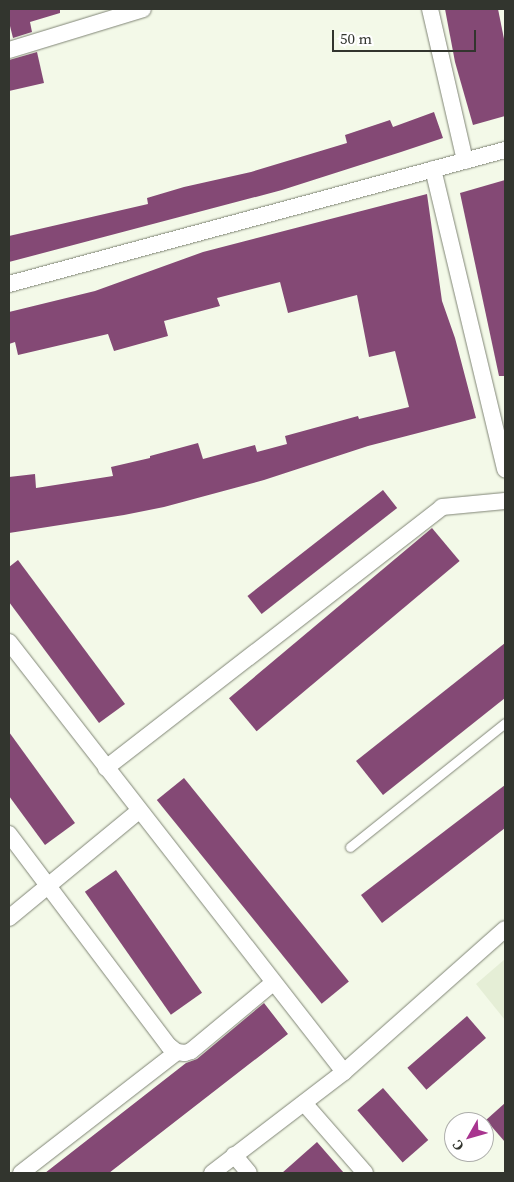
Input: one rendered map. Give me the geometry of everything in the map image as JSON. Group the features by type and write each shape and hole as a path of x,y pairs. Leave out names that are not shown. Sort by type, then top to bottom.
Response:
{"street":[{"path":"9,50 143,9"},
{"path":"430,9 465,161"},
{"path":"9,284 505,150"},
{"path":"433,170 505,469"},
{"path":"106,768 442,507 505,501"},
{"path":"9,642 138,811 344,1072"},
{"path":"9,918 48,888 138,811"},
{"path":"9,834 169,1046 177,1052 185,1053 191,1051 273,983"},
{"path":"212,1173 344,1072 505,929"},
{"path":"21,1173 177,1052"},
{"path":"304,1103 365,1173"},
{"path":"234,1155 249,1173"}],"lane":[{"path":"350,847 505,724"}],"shaded area":[{"path":"505,959 505,1020 476,984"}],"building":[{"path":"9,9 60,9 60,13 30,22 32,32 13,38 9,22"},
{"path":"445,9 498,9 505,44 505,116 473,125 455,62"},
{"path":"37,52 44,83 9,91 9,60"},
{"path":"434,112 443,138 282,190 9,262 9,236 148,204 147,198 184,187 251,172 347,143 345,135 390,120 393,127"},
{"path":"505,180 505,376 499,376 460,193"},
{"path":"427,194 442,301 455,338 476,418 368,446 264,480 164,507 9,533 9,477 35,474 36,488 113,476 111,467 150,458 150,456 198,443 203,459 255,445 257,452 287,444 285,436 358,416 359,419 409,407 395,351 369,357 357,295 288,313 280,282 217,298 220,306 164,321 168,336 114,351 108,334 18,355 15,342 9,344 9,312 95,291 203,252"},
{"path":"383,490 397,508 262,614 247,596"},
{"path":"432,528 460,561 257,731 229,698"},
{"path":"18,560 125,704 99,723 9,602 9,567"},
{"path":"505,643 505,698 383,795 356,761"},
{"path":"9,732 75,823 45,845 9,796"},
{"path":"184,778 349,982 322,1004 157,800"},
{"path":"505,785 505,828 382,923 361,895"},
{"path":"116,870 202,993 171,1015 85,892"},
{"path":"264,1003 288,1034 109,1173 45,1173 186,1063 197,1059"},
{"path":"467,1016 486,1038 426,1090 407,1068"},
{"path":"383,1088 428,1140 403,1162 357,1110"},
{"path":"505,1103 505,1142 494,1129 494,1113"},
{"path":"317,1142 344,1173 282,1173"}]}
